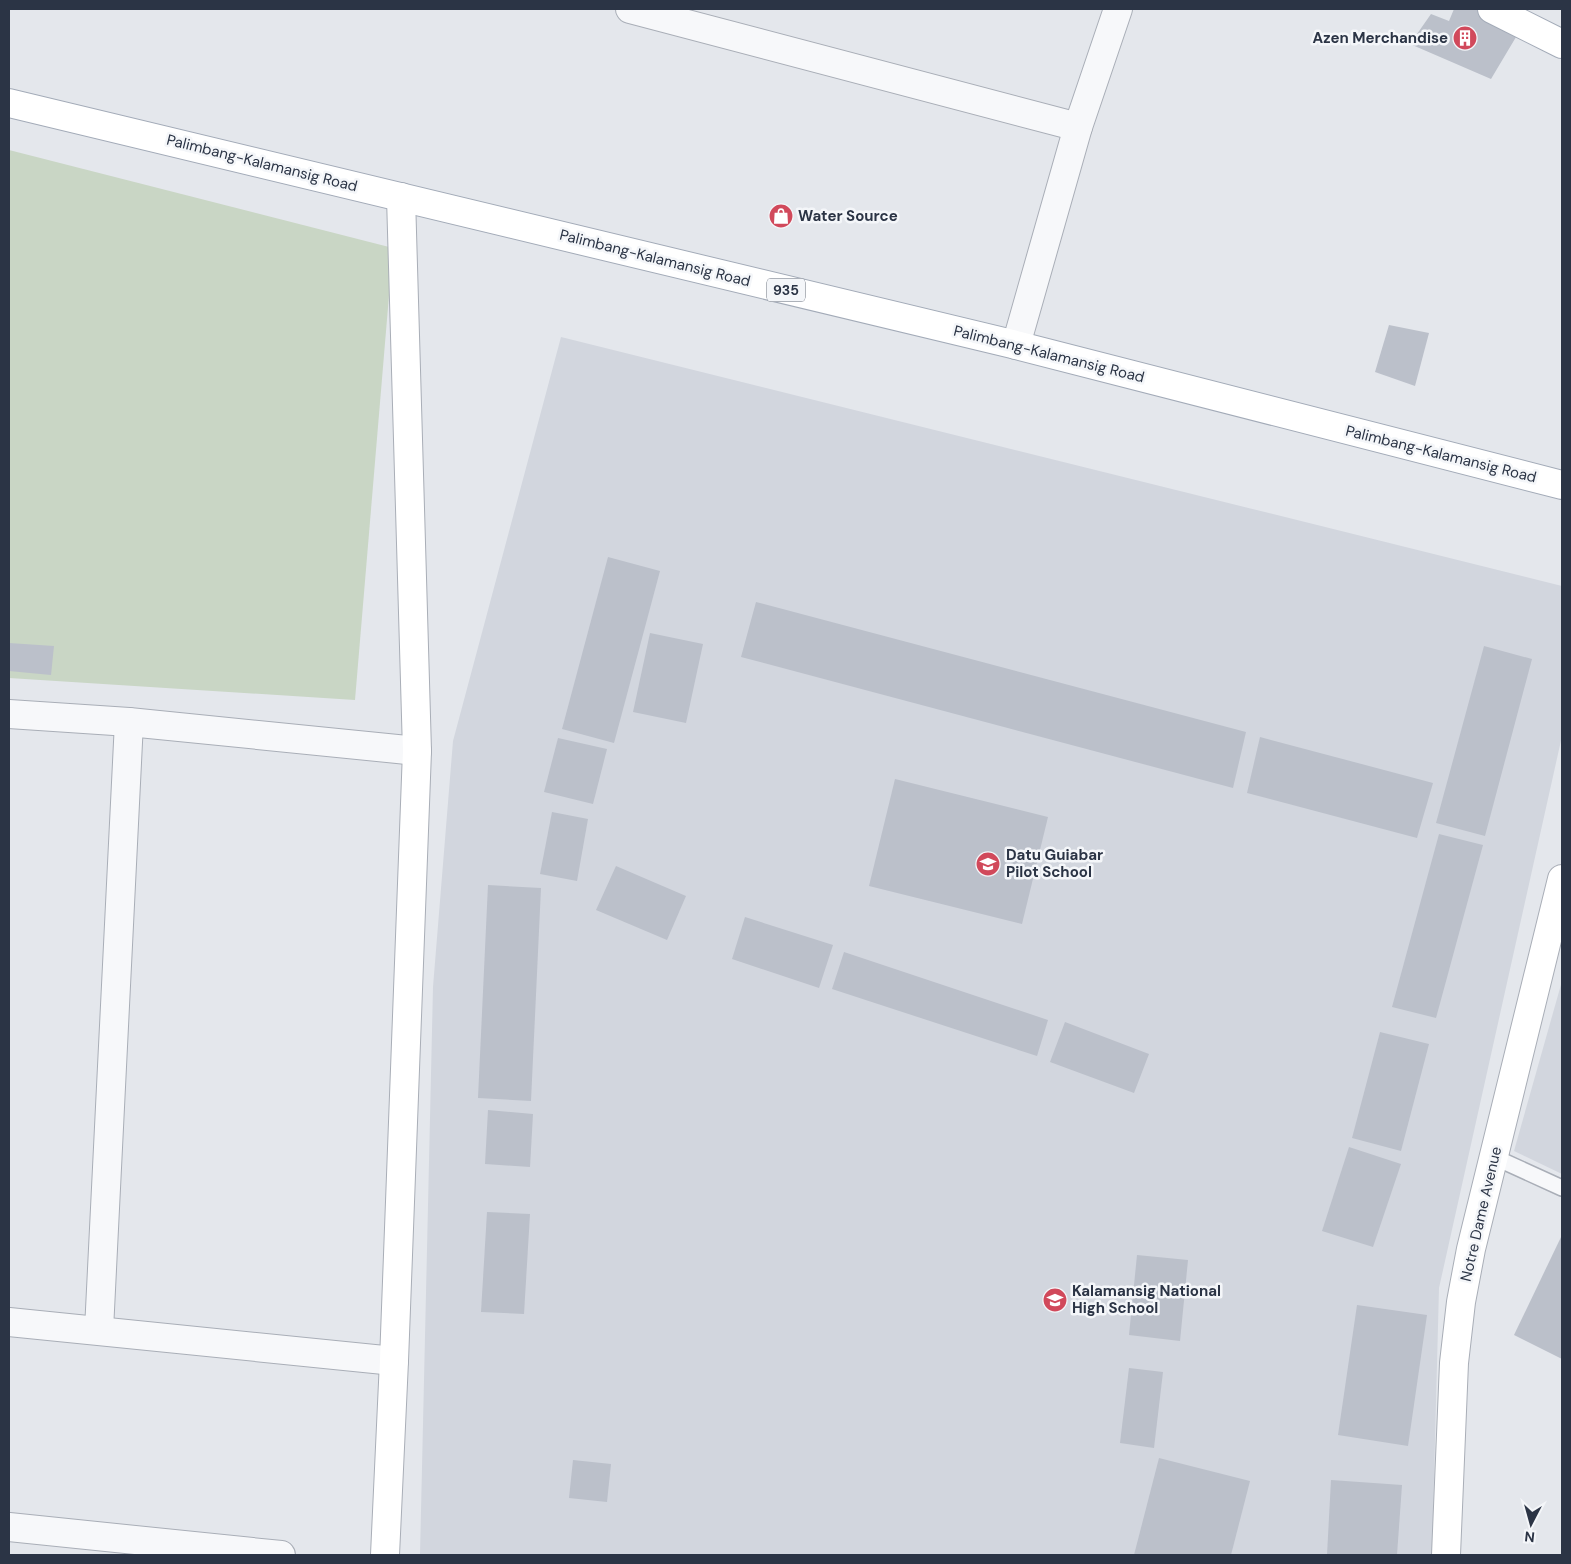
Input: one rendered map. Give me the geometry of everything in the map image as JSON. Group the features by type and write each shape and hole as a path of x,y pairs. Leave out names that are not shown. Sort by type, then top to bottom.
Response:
{"street":[{"path":"630,9 1078,128"},
{"path":"1016,345 1078,128 1118,9"},
{"path":"1492,9 1562,44"},
{"name":"Palimbang-Kalamansig Road","path":"9,102 1016,345 1562,485"},
{"path":"385,1555 418,751 401,197"},
{"path":"9,714 129,722 418,751"},
{"path":"99,1330 129,722"},
{"name":"Notre Dame Avenue","path":"1448,1555 1454,1363 1461,1302 1494,1156 1562,879"},
{"path":"9,1322 394,1361"},
{"path":"9,1527 282,1555"}],"lane":[{"path":"1494,1156 1562,1188"}],"shaded area":[{"name":"Datu Guiabar Pilot School","path":"561,337 1562,586 1562,736 1439,1288 1432,1555 420,1555 433,987 453,741"},
{"path":"1562,981 1562,1174 1514,1151"}],"green space":[{"path":"9,150 393,248 355,700 9,678"}],"building":[{"name":"Azen Merchandise","path":"1454,9 1475,9 1519,32 1491,79 1410,44 1431,14 1449,21"},
{"path":"1389,325 1429,333 1415,386 1375,372"},
{"path":"608,557 660,571 614,743 562,729"},
{"path":"756,602 1246,732 1233,788 741,657"},
{"path":"650,633 703,644 686,723 633,712"},
{"path":"9,643 54,646 51,675 9,671"},
{"path":"1484,646 1532,659 1485,836 1436,823"},
{"path":"1260,737 1433,783 1417,838 1247,793"},
{"path":"558,738 607,749 593,804 544,792"},
{"path":"895,779 1048,817 1022,924 869,886"},
{"path":"552,812 588,819 577,881 540,874"},
{"path":"1439,834 1483,845 1436,1018 1392,1007"},
{"path":"616,866 686,896 667,940 596,910"},
{"path":"488,885 541,888 531,1101 478,1098"},
{"path":"745,917 833,945 819,988 732,959"},
{"path":"844,952 1048,1020 1037,1056 832,989"},
{"path":"1065,1022 1149,1054 1134,1093 1050,1062"},
{"path":"1380,1032 1429,1044 1401,1151 1352,1138"},
{"path":"488,1110 533,1114 530,1167 485,1164"},
{"path":"1349,1147 1401,1164 1373,1247 1322,1231"},
{"path":"487,1212 530,1214 524,1314 481,1312"},
{"path":"1562,1235 1562,1359 1514,1335"},
{"path":"1137,1255 1188,1260 1180,1341 1129,1335"},
{"path":"1357,1305 1427,1315 1408,1446 1338,1435"},
{"path":"1129,1368 1163,1372 1154,1448 1120,1443"},
{"path":"1159,1458 1250,1481 1231,1555 1134,1555"},
{"path":"573,1460 611,1464 607,1502 569,1498"},
{"path":"1331,1480 1402,1485 1397,1555 1327,1555"}],"place":[{"name":"Azen Merchandise","path":"1465,38"},
{"name":"Water Source","path":"781,216"},
{"name":"Datu Guiabar Pilot School","path":"988,864"},
{"name":"Kalamansig National High School","path":"1055,1300"}]}
